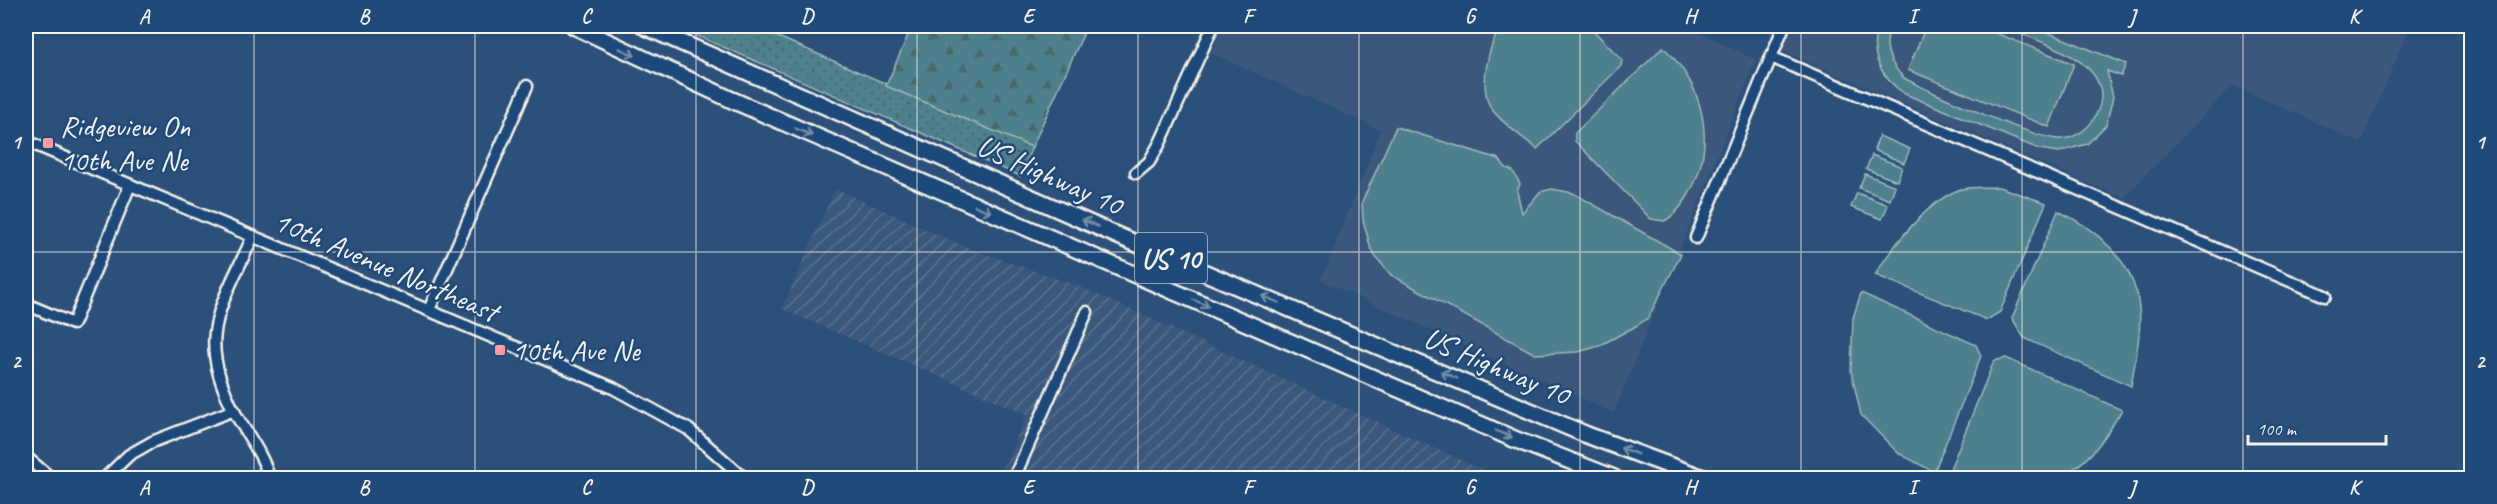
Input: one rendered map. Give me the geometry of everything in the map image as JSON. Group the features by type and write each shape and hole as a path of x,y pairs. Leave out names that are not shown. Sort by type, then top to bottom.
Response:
{"highway":[{"name":"US Highway 10","path":"574,26 732,100 1392,386 1614,478"},
{"name":"US Highway 10","path":"644,26 1116,235 1587,435 1703,478"}],"street":[{"path":"1136,173 1149,162 1160,143 1213,26"},
{"path":"1696,238 1784,26"},
{"path":"1772,57 2325,296"},
{"path":"429,310 526,86"},
{"name":"10th Avenue Northeast","path":"26,141 605,384 662,412 711,447 744,478"},
{"path":"26,304 73,324 130,185"},
{"path":"253,236 216,319 213,337 214,362 234,410 268,478"},
{"path":"1014,478 1087,312"},
{"path":"105,478 129,455 152,442 234,410"},
{"path":"26,458 51,478"}],"shaded area":[{"path":"1224,26 1686,26 1756,60 1614,413 1321,280 1381,130 1211,53"},
{"path":"1791,26 2410,26 2361,143 2233,85 2123,198 1781,50"},
{"path":"835,189 966,247 1083,288 1500,478 999,478 1027,414 782,309"}],"green space":[{"path":"675,26 753,26 1032,147 1020,176"},
{"path":"912,26 1087,26 1032,147 886,86"},
{"path":"1501,26 1589,26 1622,60 1621,66 1537,149 1500,119 1487,99 1485,77 1489,54"},
{"path":"1877,26 1891,26 1887,47 1894,66 1904,78 1983,114 2031,132 2061,139 2072,137 2090,125 2096,115 2101,96 2097,80 2086,67 2071,56 2033,38 1999,26 2032,26 2126,64 2121,76 2107,71 2113,97 2106,125 2087,144 2059,152 2039,149 1905,94 1897,88 1883,73 1876,56"},
{"path":"1926,26 1978,26 2074,64 2049,127 1908,70"},
{"path":"1663,47 1689,79 1702,116 1704,136 1703,155 1698,175 1681,206 1664,221 1651,219 1575,141 1575,133"},
{"path":"1396,127 1499,159 1506,168 1513,171 1520,184 1517,191 1522,213 1540,192 1552,189 1573,193 1681,254 1648,318 1599,346 1578,352 1535,354 1391,275 1375,256 1370,246 1363,220 1362,202"},
{"path":"1879,136 1910,149 1904,163 1874,150"},
{"path":"1872,155 1902,167 1897,181 1866,169"},
{"path":"1865,174 1895,186 1890,200 1859,188"},
{"path":"1999,187 2046,203 2000,312 1987,320 1875,275 1911,227 1946,196 1962,189"},
{"path":"1857,193 1888,205 1882,219 1851,207"},
{"path":"2058,211 2099,237 2111,248 2130,275 2136,290 2140,317 2131,386 2024,338 2012,318"},
{"path":"1861,293 1976,345 1981,356 1934,472 1898,453 1861,415 1851,371 1853,318"},
{"path":"2006,358 2122,410 2094,451 2066,473 2054,478 1962,478 1948,474 1994,361"}],"place":[{"name":"Ridgeview On 10th Ave Ne","path":"48,143"},
{"name":"10th Ave Ne","path":"500,350"}]}
